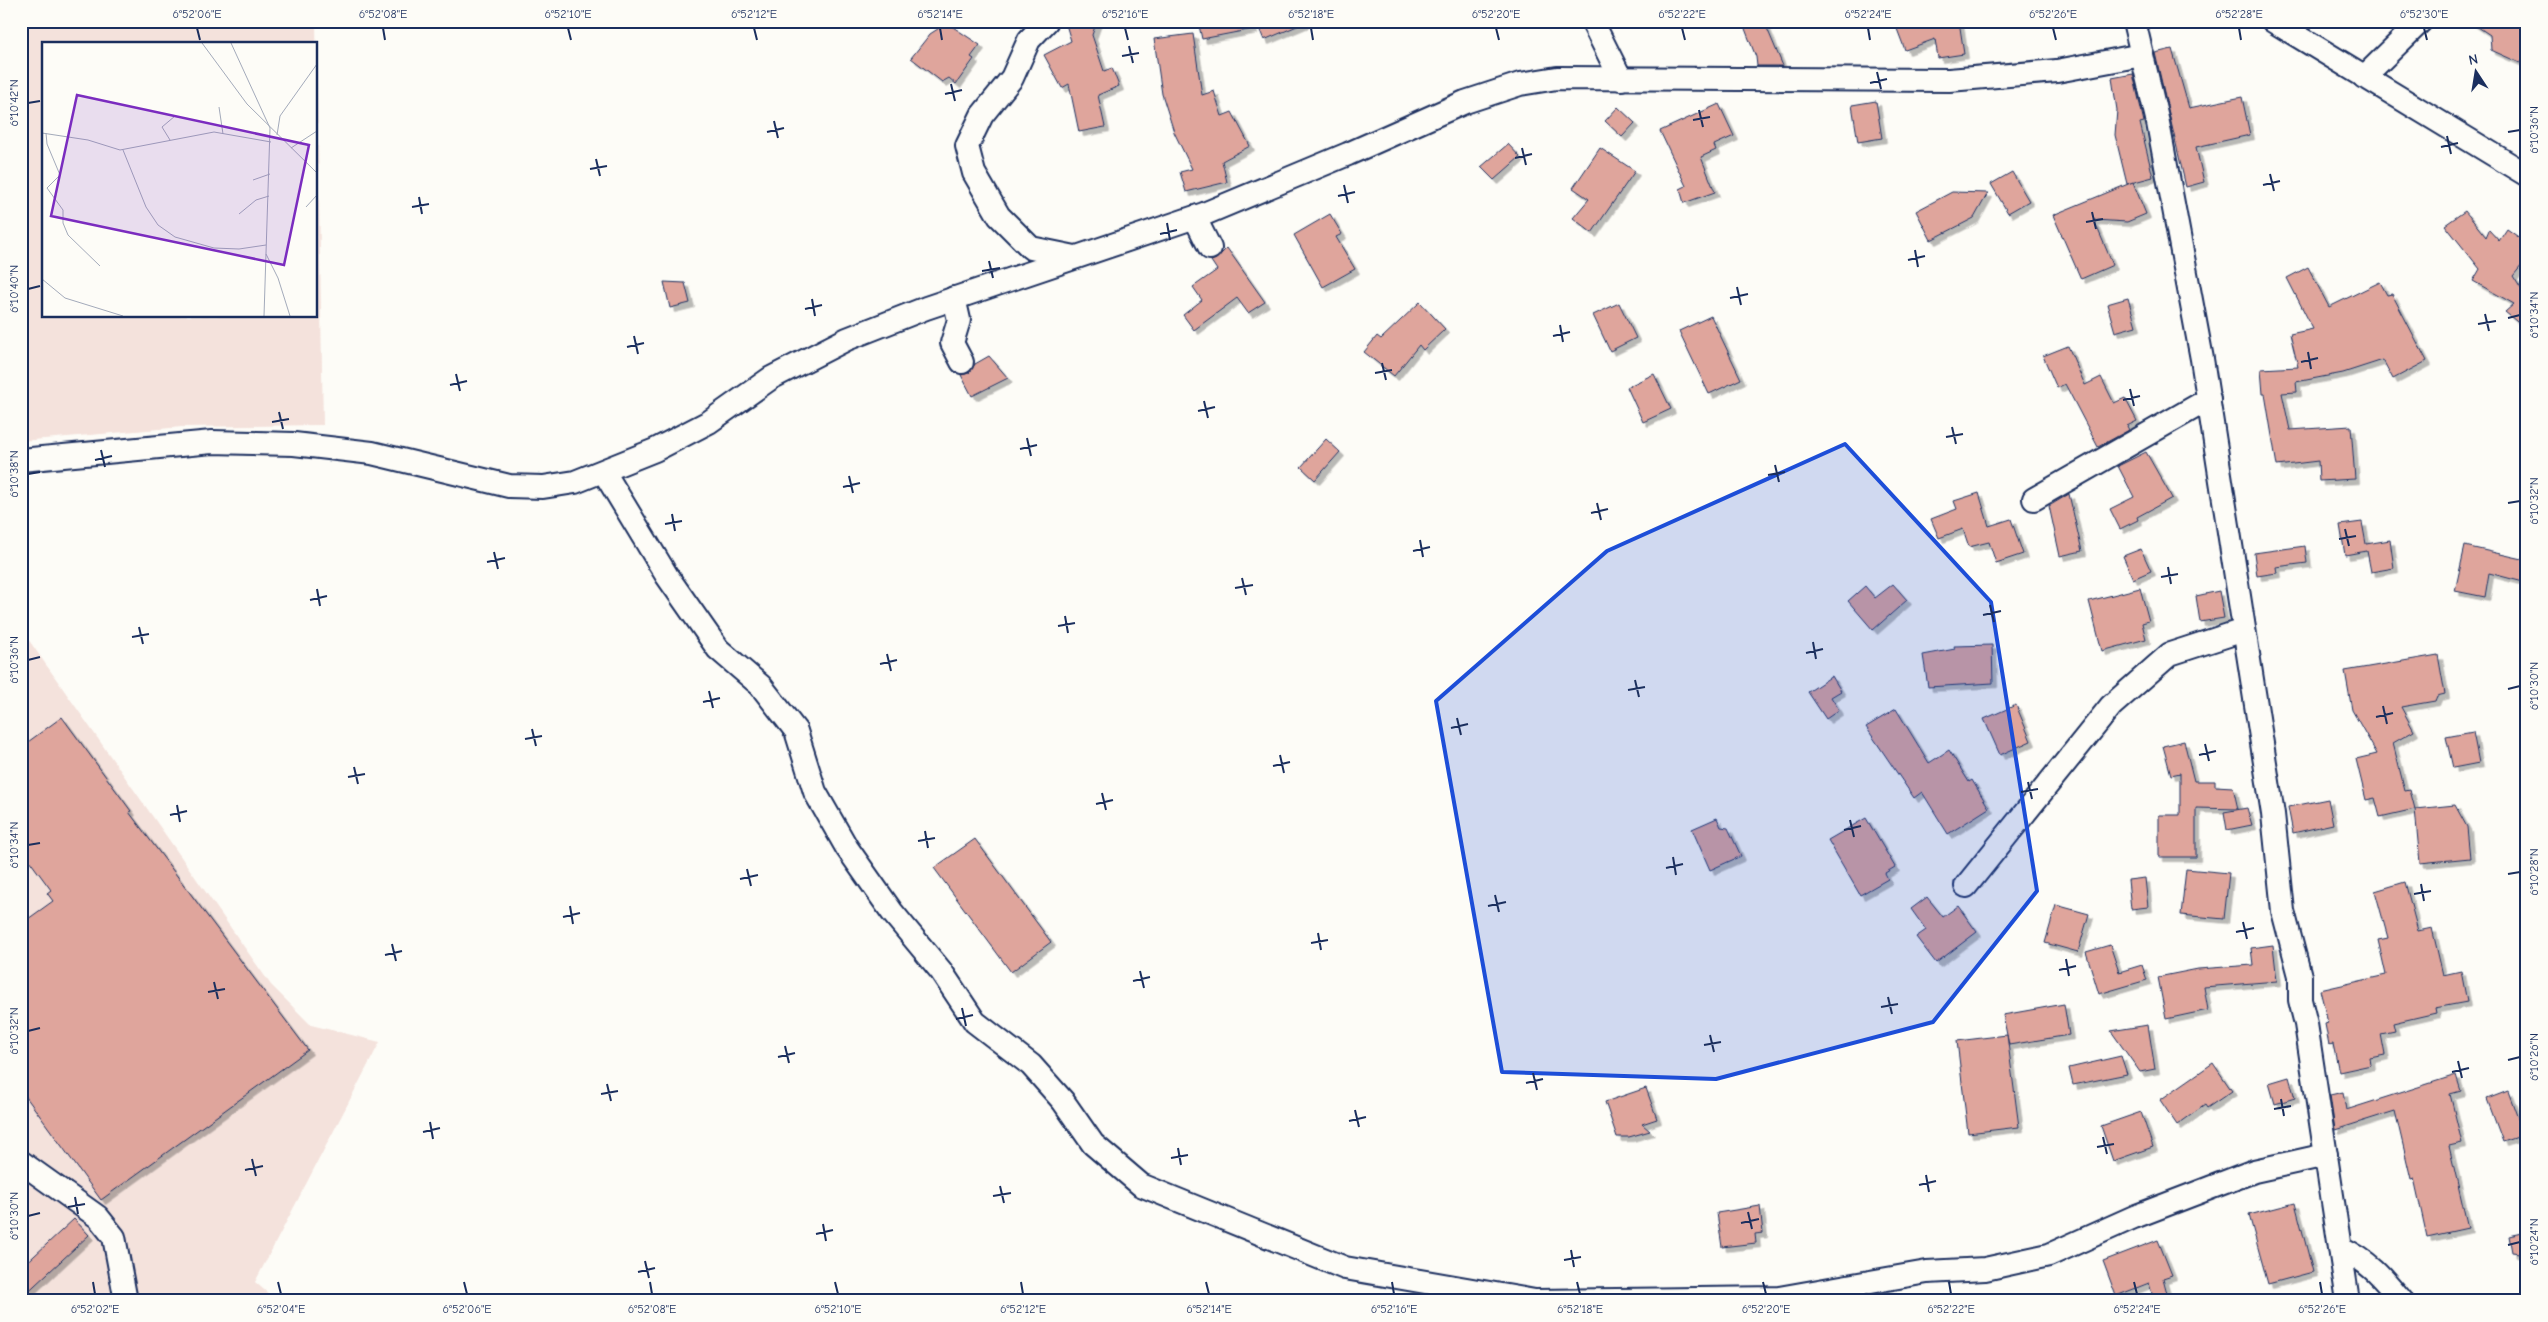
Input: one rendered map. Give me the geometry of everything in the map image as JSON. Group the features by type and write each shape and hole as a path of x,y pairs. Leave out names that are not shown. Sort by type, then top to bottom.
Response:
{"street":[{"path":"1047,21 1029,40 1012,78 982,115 967,146 974,173 1000,216 1031,248 1076,258"},
{"path":"1592,21 1621,79"},
{"path":"2134,21 2158,123 2209,399 2273,814 2283,911 2300,976 2300,1000 2306,1024 2348,1301"},
{"path":"2273,21 2527,175"},
{"path":"2364,76 2421,21"},
{"path":"21,460 212,442 294,444 372,452 509,486 543,487 575,482 655,450 709,422 771,378 847,339 954,298 1195,218 1348,154 1465,102 1520,84 1557,78 1949,80 2057,71 2142,55"},
{"path":"1195,218 1210,248"},
{"path":"954,298 960,320 952,343 962,362"},
{"path":"2034,498 2209,399"},
{"path":"604,472 667,576 718,649 761,686 796,731 814,792 847,848 892,912 941,971 975,1022 1031,1065 1063,1101 1093,1144 1141,1185 1345,1268 1535,1301 1779,1298 1927,1272 1985,1269 2049,1255 2134,1217 2254,1171 2326,1155"},
{"path":"1966,886 2111,706 2170,654 2244,630"},
{"path":"21,1162 98,1217 114,1238 126,1301"},
{"path":"2341,1248 2362,1258 2379,1274 2402,1301"}],"highlighted area":[{"path":"1845,444 1991,602 2037,891 1933,1022 1716,1079 1502,1072 1436,701 1607,551"}],"shaded area":[{"path":"21,21 316,21 316,42 42,42 42,318 318,318 318,136 323,425 182,427 21,441"},
{"path":"21,629 271,985 311,1025 380,1042 255,1282 277,1301 21,1301"}],"building":[{"path":"1065,21 1097,21 1092,35 1104,71 1112,68 1119,86 1098,95 1105,127 1079,132 1069,84 1062,88 1044,55 1071,41"},
{"path":"1198,21 1252,21 1253,29 1202,39"},
{"path":"1256,21 1309,21 1264,40"},
{"path":"1742,21 1764,21 1783,66 1757,66 1756,57"},
{"path":"1894,21 1959,21 1964,54 1938,58 1935,39 1905,50"},
{"path":"2469,21 2527,21 2527,56 2520,63 2491,50 2490,35"},
{"path":"947,23 980,45 971,57 974,59 956,84 949,78 942,82 911,58 930,34"},
{"path":"1193,34 1202,95 1214,91 1222,116 1232,112 1250,146 1222,161 1227,182 1186,192 1180,172 1192,169 1174,132 1162,94 1154,39"},
{"path":"2172,49 2189,108 2242,97 2250,135 2196,147 2204,182 2186,187 2155,53"},
{"path":"2133,74 2144,122 2140,123 2153,177 2127,184 2115,135 2117,110 2112,78"},
{"path":"1876,101 1882,138 1858,142 1852,105"},
{"path":"1719,104 1734,136 1714,145 1716,150 1701,157 1715,192 1684,203 1680,189 1686,186 1660,131"},
{"path":"1618,107 1635,123 1622,137 1605,121"},
{"path":"1508,144 1520,157 1494,180 1481,167"},
{"path":"1600,148 1635,171 1592,233 1573,218 1589,199 1573,188"},
{"path":"2012,172 2029,201 2008,213 1991,184"},
{"path":"2133,182 2146,214 2127,222 2094,220 2113,265 2081,279 2053,215"},
{"path":"1952,192 1988,193 1974,218 1931,240 1916,211"},
{"path":"2465,211 2486,237 2489,230 2499,241 2507,229 2527,243 2527,259 2513,276 2525,295 2527,293 2527,330 2505,312 2514,304 2473,281 2480,269 2445,225"},
{"path":"1330,214 1342,234 1336,237 1355,269 1323,287 1294,235"},
{"path":"1227,248 1265,302 1248,313 1237,298 1194,330 1183,315 1202,300 1193,287 1217,270 1211,261 1216,259"},
{"path":"2308,267 2329,307 2380,282 2387,295 2392,294 2427,361 2393,379 2383,360 2343,373 2296,382 2297,392 2282,393 2290,430 2351,426 2355,479 2319,481 2318,461 2277,466 2265,394 2263,394 2261,369 2298,367 2290,334 2313,329 2287,278"},
{"path":"664,282 685,283 690,303 670,308"},
{"path":"2128,298 2136,326 2115,332 2107,304"},
{"path":"1420,302 1445,329 1423,350 1419,345 1394,376 1364,352 1377,336 1381,339"},
{"path":"1619,303 1636,338 1610,351 1593,315"},
{"path":"1711,316 1741,379 1709,394 1679,331"},
{"path":"2068,346 2085,385 2101,377 2114,403 2125,398 2137,421 2127,426 2129,430 2098,447 2065,384 2057,388 2043,356"},
{"path":"989,356 1008,378 972,396 961,375 969,373 975,364"},
{"path":"1654,374 1671,409 1643,422 1627,387"},
{"path":"1326,439 1340,452 1315,480 1301,467"},
{"path":"2146,452 2172,498 2137,517 2138,520 2120,529 2110,509 2134,497 2118,466"},
{"path":"1979,493 1989,526 2011,519 2023,554 1996,563 1989,542 1969,547 1963,529 1939,538 1931,519 1957,509 1954,501"},
{"path":"2069,494 2082,551 2060,556 2049,506"},
{"path":"2362,522 2366,544 2390,540 2394,568 2371,572 2367,551 2345,555 2340,525"},
{"path":"2305,546 2307,563 2276,567 2277,573 2257,576 2254,553"},
{"path":"2465,546 2527,560 2527,583 2489,573 2485,597 2455,591"},
{"path":"2141,549 2151,571 2133,579 2123,556"},
{"path":"1893,584 1907,600 1873,630 1848,601 1865,586 1875,598"},
{"path":"2140,588 2149,621 2142,623 2146,639 2102,651 2089,601"},
{"path":"2219,591 2224,618 2200,622 2196,596"},
{"path":"1992,645 1993,683 1928,687 1923,655 1955,649 1954,646"},
{"path":"2438,655 2445,694 2437,696 2435,701 2401,707 2414,731 2393,743 2405,791 2410,790 2415,809 2380,817 2375,798 2366,800 2356,759 2377,754 2352,710 2345,671"},
{"path":"1832,676 1841,691 1831,697 1839,710 1826,719 1808,692"},
{"path":"2016,705 2031,741 2000,755 1984,719"},
{"path":"1896,709 1929,763 1949,750 1969,782 1972,780 1989,808 1948,834 1922,792 1914,798 1866,727"},
{"path":"62,717 131,811 129,812 308,1050 101,1200 21,1090 21,924 53,901 47,893 51,890 21,849 21,747"},
{"path":"2473,732 2479,763 2453,768 2446,737"},
{"path":"2184,741 2194,781 2215,781 2215,786 2233,787 2238,809 2196,808 2196,857 2159,857 2159,815 2180,815 2180,773 2171,775 2163,746"},
{"path":"2328,799 2333,824 2293,833 2288,807"},
{"path":"2455,805 2467,827 2470,858 2420,863 2415,809"},
{"path":"2247,808 2252,825 2227,830 2224,812"},
{"path":"1717,818 1721,827 1728,828 1741,856 1710,870 1692,829"},
{"path":"1866,818 1895,867 1885,873 1888,879 1860,895 1828,840"},
{"path":"975,839 1051,942 1011,972 934,868"},
{"path":"2186,869 2229,873 2224,919 2181,915"},
{"path":"2145,878 2148,907 2131,909 2128,880"},
{"path":"2405,882 2418,931 2432,928 2443,975 2461,971 2467,1002 2435,1008 2436,1013 2393,1023 2395,1031 2381,1034 2385,1055 2370,1058 2371,1065 2339,1072 2333,1044 2329,1045 2325,1024 2328,1023 2320,990 2386,975 2378,940 2388,938 2375,891"},
{"path":"1927,897 1943,917 1958,906 1977,932 1936,963 1916,937 1926,930 1911,909"},
{"path":"2056,905 2089,914 2078,952 2045,943"},
{"path":"2110,945 2119,972 2142,965 2147,980 2099,994 2086,952"},
{"path":"2273,945 2277,981 2204,987 2208,1010 2166,1019 2158,977 2198,969 2253,965 2251,948"},
{"path":"2064,1004 2069,1035 2009,1045 2003,1015"},
{"path":"2148,1025 2155,1069 2140,1072 2111,1031"},
{"path":"2007,1035 2019,1127 1968,1133 1957,1041"},
{"path":"2121,1056 2127,1074 2073,1085 2069,1068"},
{"path":"2213,1063 2232,1091 2207,1108 2205,1105 2177,1125 2160,1100"},
{"path":"2456,1075 2461,1091 2450,1094 2462,1143 2449,1146 2468,1228 2427,1237 2414,1178 2411,1179 2395,1111 2335,1130 2330,1095 2343,1092 2346,1110"},
{"path":"2289,1077 2295,1098 2275,1104 2269,1083"},
{"path":"1646,1088 1657,1119 1642,1124 1650,1131 1629,1137 1617,1137 1605,1102"},
{"path":"2508,1091 2524,1135 2503,1142 2487,1099"},
{"path":"2141,1112 2153,1147 2113,1161 2101,1126"},
{"path":"2295,1203 2313,1272 2268,1284 2249,1215"},
{"path":"1760,1206 1763,1233 1755,1234 1756,1243 1722,1247 1717,1213"},
{"path":"74,1219 89,1235 21,1298 21,1268"},
{"path":"2527,1232 2527,1254 2512,1252 2509,1236"},
{"path":"2158,1240 2172,1275 2163,1278 2169,1301 2154,1301 2149,1283 2116,1296 2103,1261"}]}
